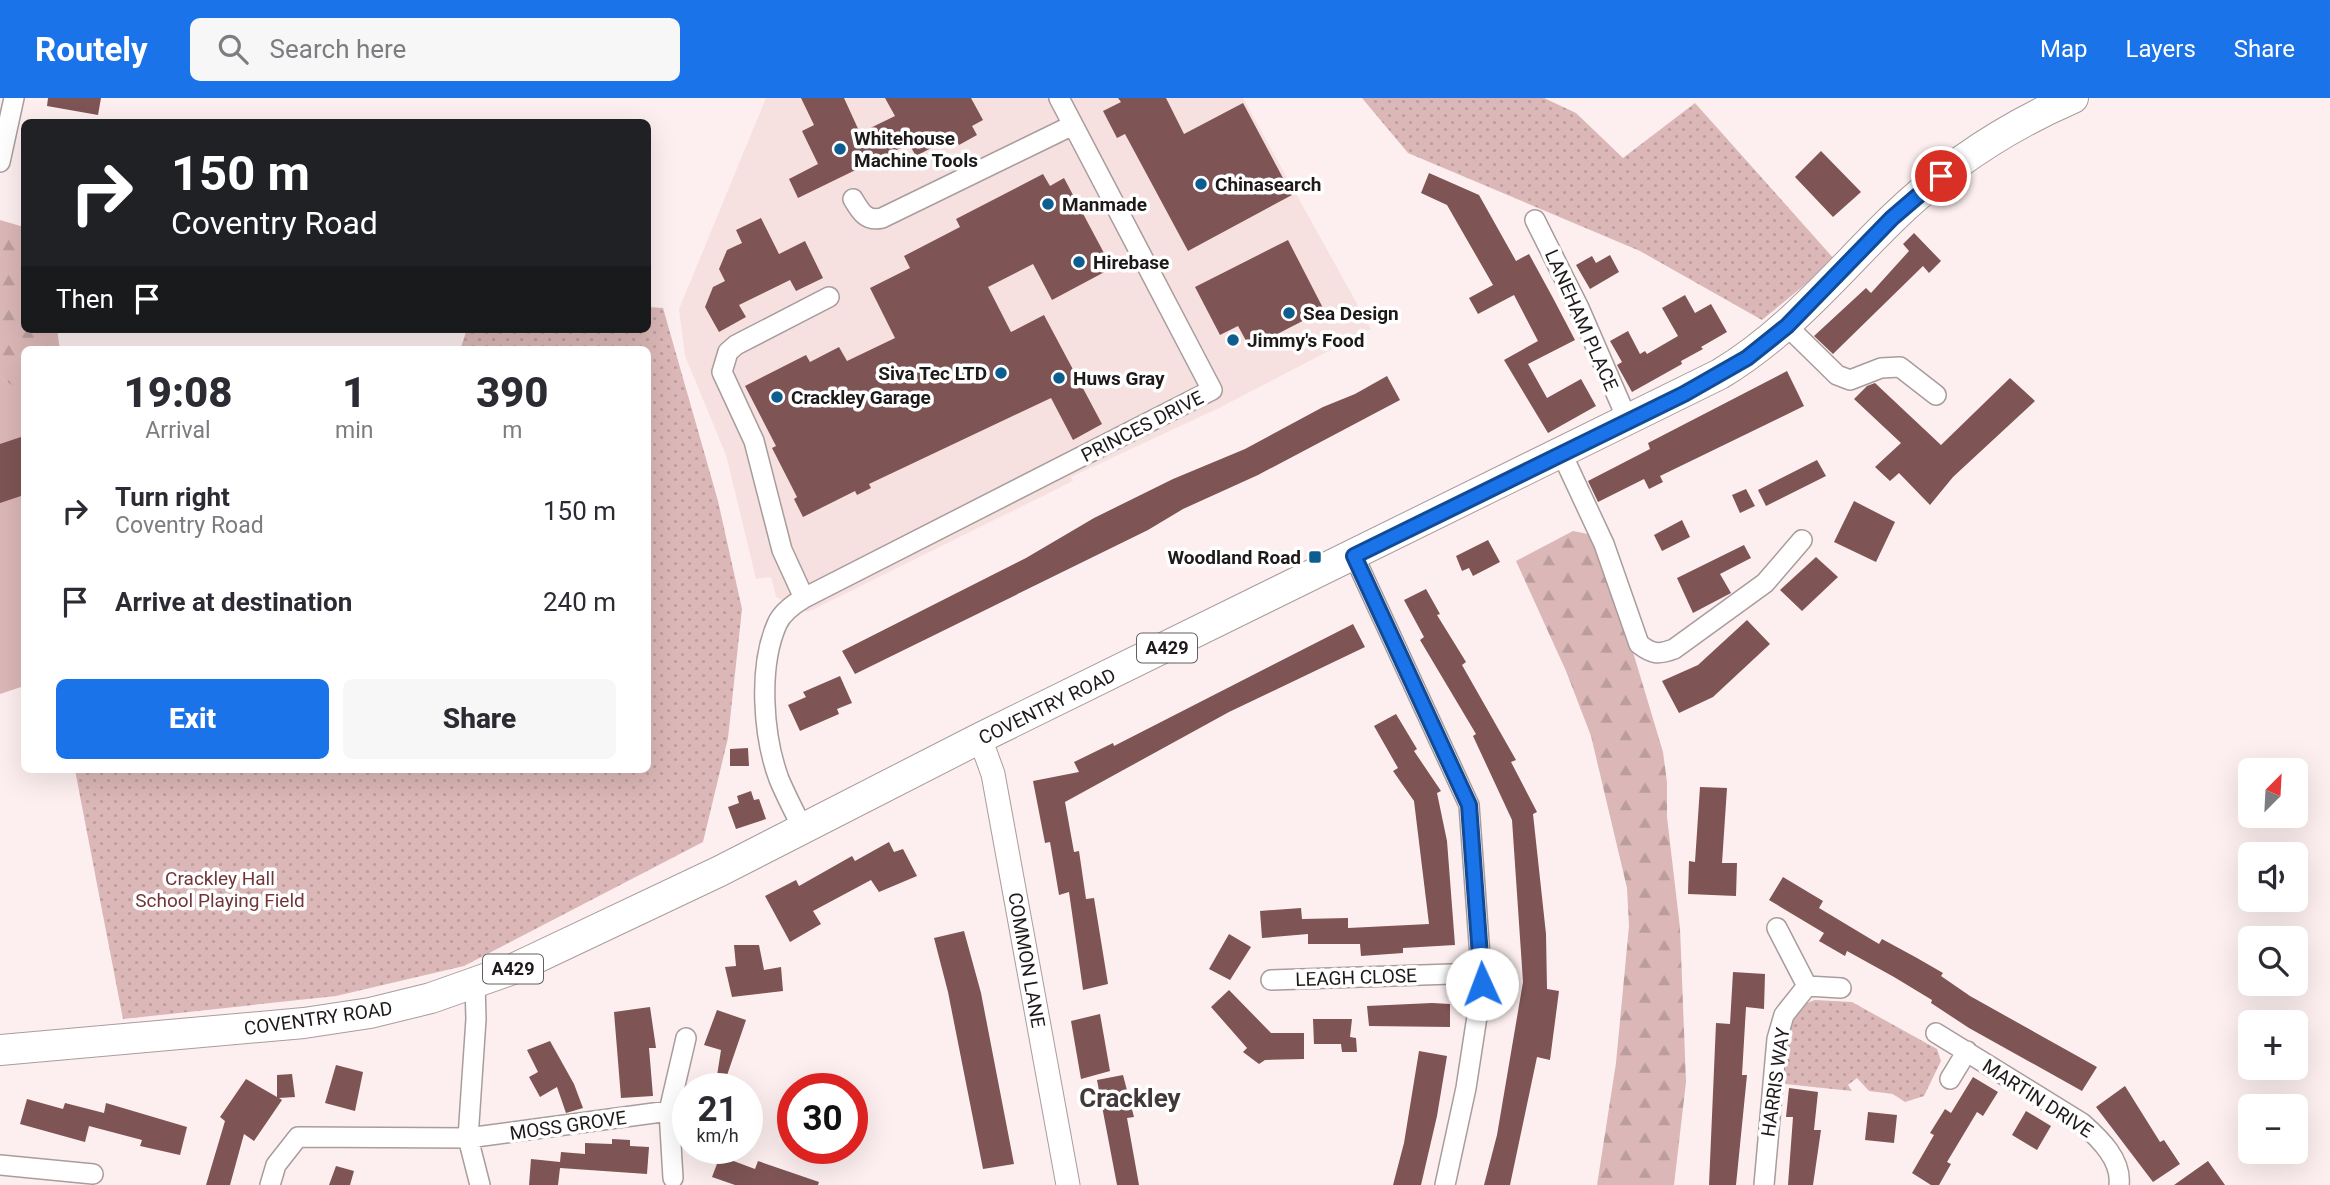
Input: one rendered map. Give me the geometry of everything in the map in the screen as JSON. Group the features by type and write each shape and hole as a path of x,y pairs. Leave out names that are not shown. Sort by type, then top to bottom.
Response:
{"main road":[{"name":"COVENTRY ROAD","path":"0,1050 304,1023 391,1008 475,983 559,949 980,738 1720,374 1787,326 1892,218 1938,179 2008,131 2073,98"}],"street":[{"path":"0,162 15,98"},
{"name":"PRINCES DRIVE","path":"803,829 773,760 766,725 766,685 777,624 787,610 804,598 1212,390 1059,98"},
{"path":"853,199 862,215 882,218 1073,125"},
{"name":"LANEHAM PLACE","path":"1535,220 1579,309 1628,421"},
{"path":"804,598 782,550 754,441 722,372 728,352 736,345 829,298"},
{"path":"1787,326 1837,375 1850,380 1881,368 1900,367 1936,395"},
{"path":"1562,454 1604,544 1639,644 1649,652 1659,654 1674,649 1765,583 1802,540"},
{"path":"1354,556 1469,805 1482,973 1466,1088 1445,1185"},
{"name":"COMMON LANE","path":"980,738 993,774 1068,1185"},
{"path":"1777,928 1807,986 1841,988"},
{"name":"LEAGH CLOSE","path":"1271,980 1482,973"},
{"path":"475,983 476,1018 468,1138 480,1185"},
{"name":"HARRIS WAY","path":"1764,1185 1777,1039 1784,1015 1807,986"},
{"name":"MARTIN DRIVE","path":"1936,1033 2082,1123 2103,1142 2120,1174 2119,1185"},
{"path":"673,1178 668,1111 686,1038"},
{"name":"MARTIN DRIVE","path":"1950,1079 1967,1051"},
{"name":"MOSS GROVE","path":"270,1185 276,1165 298,1137 468,1138 668,1111"},
{"path":"0,1166 93,1174"}],"shaded area":[{"path":"766,98 1243,98 1371,329 1219,408 1071,477 1073,481 808,612 776,597 771,577 756,579 726,455 685,356 679,309"}],"green space":[{"path":"1362,98 1544,98 1576,113 1623,158 1695,103 1835,260 1762,320 1640,251 1408,153"},
{"path":"0,220 21,226 21,333 58,333 59,346 21,346 21,393 0,377"},
{"name":"Crackley Hall School Playing Field","path":"651,307 663,308 718,501 742,609 728,738 703,842 464,966 336,996 123,1019 76,773 651,773 651,346 461,346 466,333 651,333"},
{"path":"0,377 21,392 21,687 0,694"},
{"path":"1573,531 1593,535 1621,612 1663,752 1667,782 1667,817 1680,928 1686,1082 1674,1185 1597,1185 1616,1063 1629,926 1627,888 1591,736 1566,671 1516,561"},
{"path":"1815,1000 1852,1002 1937,1049 1941,1061 1924,1096 1905,1102 1893,1094 1869,1091 1857,1078 1848,1085 1852,1091 1785,1084 1786,1049 1791,1024 1804,1005"}],"building":[{"path":"48,98 101,98 98,115 47,106"},
{"path":"801,98 844,98 860,133 895,116 885,98 971,98 983,120 972,126 977,135 959,145 954,136 916,156 909,144 798,198 789,179 818,164 802,131 814,125"},
{"path":"1118,98 1166,98 1184,134 1243,103 1292,195 1188,251 1125,134 1117,138 1103,111 1121,102"},
{"path":"1821,151 1861,192 1833,217 1795,177"},
{"path":"1429,173 1479,195 1516,261 1529,254 1553,298 1575,340 1528,364 1547,398 1581,379 1596,406 1548,433 1504,360 1538,341 1514,295 1478,314 1469,298 1493,285 1447,205 1421,193"},
{"path":"1043,174 1050,186 1064,178 1112,268 1052,300 1033,264 988,287 1011,332 1044,315 1102,424 1073,440 1051,398 869,484 871,488 857,495 855,491 803,517 794,499 797,497 772,448 776,446 745,386 806,355 810,362 839,347 847,361 895,338 870,288 910,268 904,256 960,227 956,219"},
{"path":"761,218 779,254 805,241 823,278 796,291 790,280 739,305 746,317 719,332 705,307 713,287 725,281 719,269 727,250 742,243 736,230"},
{"path":"1914,233 1941,261 1929,273 1923,266 1833,354 1814,336 1866,288 1871,293 1909,251 1903,244"},
{"path":"1288,240 1324,310 1250,348 1238,326 1220,335 1195,287"},
{"path":"1610,255 1619,272 1590,289 1576,265 1592,256 1596,263"},
{"path":"1685,295 1695,313 1711,304 1727,332 1681,361 1682,364 1632,392 1617,365 1622,362 1610,341 1628,331 1640,354 1645,351 1647,354 1678,336 1662,308"},
{"path":"1787,371 1804,406 1660,476 1663,482 1649,489 1644,479 1598,502 1588,481 1650,449 1648,443"},
{"path":"1387,376 1400,400 1258,475 1183,509 1148,530 855,674 842,651 1026,558 1094,518 1173,479 1245,449"},
{"path":"2010,378 2035,401 1953,477 1930,505 1899,473 1890,481 1875,467 1901,443 1854,399 1867,386 1875,383 1941,445"},
{"path":"21,437 21,496 0,503 0,444"},
{"path":"1817,460 1826,476 1766,506 1758,490"},
{"path":"1746,489 1755,506 1740,513 1732,495"},
{"path":"1854,501 1895,522 1876,562 1834,542"},
{"path":"1682,520 1690,537 1662,551 1654,535"},
{"path":"1488,540 1500,562 1473,576 1469,568 1462,571 1456,556"},
{"path":"1744,545 1751,558 1720,574 1731,593 1693,613 1677,578"},
{"path":"1816,557 1838,577 1802,611 1780,590"},
{"path":"1426,589 1440,614 1437,615 1466,662 1462,665 1516,760 1511,762 1537,812 1533,814 1546,934 1547,989 1559,991 1550,1060 1537,1057 1510,1185 1484,1185 1497,1135 1523,982 1512,820 1473,736 1476,734 1420,640 1424,637 1404,600"},
{"path":"1747,620 1770,644 1713,697 1679,713 1662,681 1698,665"},
{"path":"1353,624 1365,647 1229,712 1065,802 1074,852 1079,851 1086,899 1094,898 1108,984 1083,990 1069,892 1059,895 1050,842 1045,843 1033,781 1079,772 1074,762 1113,743 1114,746"},
{"path":"840,676 852,703 837,709 839,714 800,731 788,705 806,697 803,692"},
{"path":"1396,714 1417,749 1414,751 1441,791 1437,793 1447,841 1455,945 1403,948 1403,953 1361,956 1360,944 1308,944 1308,934 1262,938 1260,911 1301,908 1302,919 1348,918 1348,928 1429,924 1414,801 1393,771 1398,768 1374,726"},
{"path":"748,748 749,766 730,766 730,749"},
{"path":"1700,787 1727,788 1722,863 1737,863 1736,896 1688,894 1689,861 1695,862"},
{"path":"751,791 754,800 759,799 766,819 736,829 728,807 739,803 737,796"},
{"path":"889,842 894,852 903,849 917,876 879,892 871,880 813,911 821,924 790,942 765,896 796,880 799,886 852,856 855,861"},
{"path":"1783,877 1823,901 1819,908 1879,944 1882,939 1917,958 1943,973 1941,976 1970,996 2097,1067 2082,1091 1969,1028 1931,1003 1932,1000 1894,977 1847,951 1845,956 1819,941 1824,933 1769,900"},
{"path":"964,931 981,993 1014,1164 983,1169 948,992 934,938"},
{"path":"1229,934 1251,947 1230,980 1209,969"},
{"path":"734,945 759,945 764,970 781,967 783,991 732,997 725,967 736,966"},
{"path":"1733,972 1765,974 1764,1009 1746,1007 1742,1075 1747,1075 1736,1185 1709,1185 1716,1023 1730,1024"},
{"path":"1229,990 1271,1033 1304,1033 1304,1059 1265,1060 1259,1064 1243,1052 1247,1048 1211,1007"},
{"path":"1450,1004 1450,1027 1369,1026 1367,1006"},
{"path":"650,1007 656,1048 649,1048 653,1096 621,1098 614,1012"},
{"path":"717,1010 746,1020 728,1073 717,1073 721,1050 704,1045"},
{"path":"1100,1014 1110,1071 1081,1079 1071,1021"},
{"path":"1313,1019 1352,1019 1350,1037 1356,1038 1357,1052 1342,1052 1341,1044 1314,1044"},
{"path":"550,1041 574,1084 583,1108 566,1113 557,1087 540,1097 529,1077 538,1072 527,1050"},
{"path":"1419,1051 1447,1056 1437,1116 1421,1185 1393,1185 1404,1143"},
{"path":"336,1065 363,1072 355,1111 325,1103"},
{"path":"292,1074 295,1097 279,1098 282,1100 254,1141 244,1134 230,1185 206,1185 225,1121 220,1117 246,1079 277,1097 277,1075"},
{"path":"1123,1075 1134,1117 1127,1118 1139,1185 1117,1185 1097,1080"},
{"path":"1973,1077 1998,1092 1983,1116 1977,1112 1947,1162 1951,1164 1939,1185 1931,1185 1912,1173 1934,1135 1930,1133 1945,1109 1951,1113"},
{"path":"2125,1086 2160,1142 2164,1140 2180,1164 2153,1182 2096,1107"},
{"path":"1789,1088 1818,1092 1814,1130 1821,1130 1813,1185 1788,1185 1793,1117 1786,1117"},
{"path":"27,1099 63,1109 65,1103 104,1113 106,1103 187,1127 180,1155 140,1146 142,1140 89,1126 85,1142 20,1124"},
{"path":"2026,1111 2051,1126 2037,1150 2012,1135"},
{"path":"1868,1112 1897,1115 1894,1143 1865,1140"},
{"path":"612,1139 630,1140 630,1146 649,1147 647,1174 560,1168 558,1185 529,1185 531,1159 560,1162 561,1152 585,1154 585,1143 612,1144"},
{"path":"2208,1161 2225,1185 2174,1185"},
{"path":"763,1163 819,1182 818,1185 735,1185 712,1177 717,1164 742,1164 755,1169 757,1164"},
{"path":"336,1166 354,1171 350,1185 329,1185"}],"place":[{"name":"Whitehouse Machine Tools","path":"840,149"},
{"name":"Chinasearch","path":"1201,184"},
{"name":"Manmade","path":"1048,204"},
{"name":"Hirebase","path":"1079,262"},
{"name":"Sea Design","path":"1289,313"},
{"name":"Jimmy's Food","path":"1233,340"},
{"name":"Siva Tec LTD","path":"1001,373"},
{"name":"Huws Gray","path":"1059,378"},
{"name":"Crackley Garage","path":"777,397"},
{"name":"Woodland Road","path":"1315,557"}],"district":[{"name":"Crackley","path":"1130,1098"}],"route":[{"path":"1482,984 1482,954 1469,805 1391,631 1354,556 1684,394 1747,358 1787,326 1892,218 1941,176"}]}
